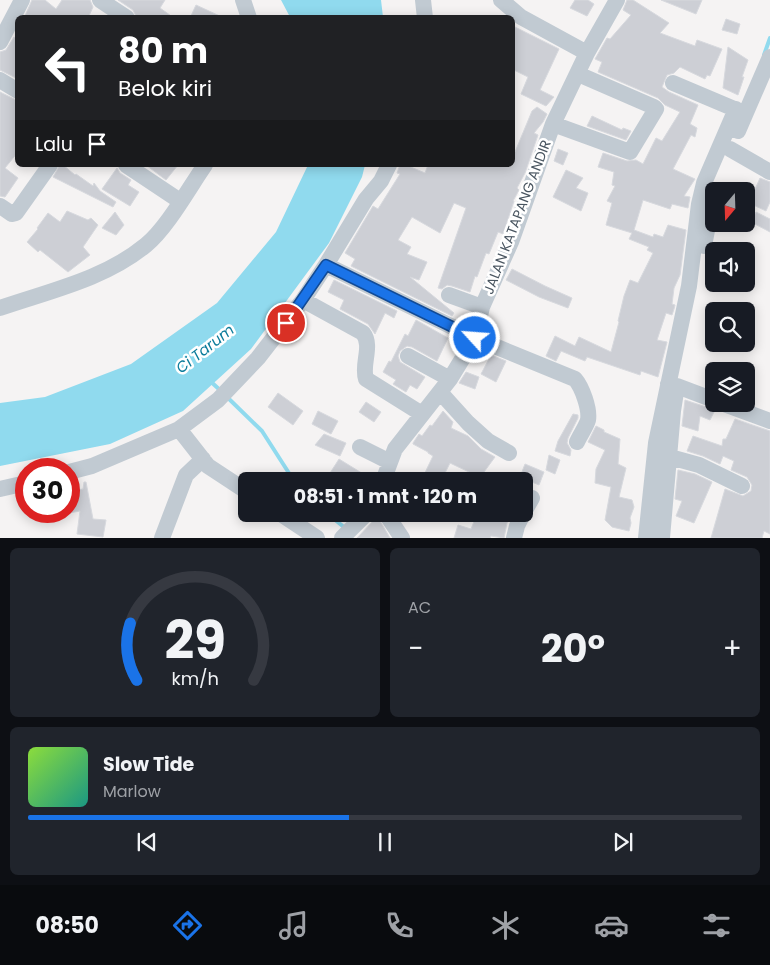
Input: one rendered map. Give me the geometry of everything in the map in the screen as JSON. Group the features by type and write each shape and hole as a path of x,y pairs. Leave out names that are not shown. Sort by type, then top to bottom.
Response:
{"street":[{"path":"0,42 22,0"},
{"path":"100,0 122,15"},
{"path":"243,0 248,15"},
{"path":"423,0 425,15"},
{"path":"501,0 521,17 588,53"},
{"name":"JALAN KATAPANG ANDIR","path":"386,472 395,449 445,386 475,338 482,307 511,242 554,124 588,53 617,0"},
{"path":"662,538 670,457 673,385 689,286 699,204 704,183 770,57"},
{"path":"554,124 630,152 656,109 578,74"},
{"path":"0,80 15,89"},
{"path":"673,83 741,111"},
{"path":"717,182 730,149 741,111"},
{"path":"730,149 770,172"},
{"path":"0,206 9,213 16,213 49,167"},
{"path":"129,167 180,201"},
{"path":"0,308 74,284 125,260 147,244 161,229 204,167"},
{"path":"80,469 92,466 179,429 222,395 258,358 303,300 326,265 380,173"},
{"path":"646,538 656,443 680,362 707,232"},
{"path":"326,265 475,338 575,379 581,385 588,411 588,421 577,442"},
{"path":"449,295 482,307"},
{"path":"303,300 363,333 366,337 367,352 363,372 366,380 422,414"},
{"path":"408,356 445,386 468,423 488,441 509,453"},
{"path":"673,385 705,397"},
{"path":"746,412 770,421"},
{"path":"179,429 208,466 238,486"},
{"path":"360,447 390,462"},
{"path":"670,457 699,465 742,486"},
{"path":"162,538 186,475 202,459"},
{"path":"0,489 15,485"},
{"path":"293,522 317,538"},
{"path":"343,536 359,522"},
{"path":"391,522 402,538"},
{"path":"514,538 519,522"}],"water":[{"path":"281,0 381,0 383,15 289,15"},
{"name":"Ci Tarum","path":"307,167 364,167 362,177 329,243 251,349 183,411 110,444 40,458 15,458 15,463 0,466 0,403 45,397 131,364 217,303 276,232"}],"building":[{"path":"32,0 45,0 56,9 62,0 90,0 93,7 89,15 25,15"},
{"path":"118,0 165,0 160,8 170,15 136,15 133,10"},
{"path":"575,0 588,0 594,4 587,16 570,8"},
{"path":"627,0 633,0 669,23 660,33 695,46 697,40 722,49 710,76 707,75 705,79 680,67 674,73 667,75 662,87 698,105 690,124 697,128 695,137 691,135 673,169 695,179 684,196 690,197 688,208 672,204 670,209 643,200 634,230 653,237 654,234 663,237 668,225 686,230 680,275 674,288 672,304 675,305 674,309 672,315 666,313 657,340 667,342 658,377 641,371 640,375 587,357 585,361 561,351 556,361 546,356 555,336 575,346 579,337 611,352 624,296 630,280 638,283 653,253 647,250 649,247 629,239 632,233 606,225 612,203 607,201 615,186 612,185 614,172 598,167 603,153 627,161 636,160 643,164 656,138 662,141 680,112 665,105 658,98 598,72 602,62 595,59 607,38 610,39 631,15 623,10"},
{"path":"661,0 702,0 696,14"},
{"path":"196,5 218,15 191,15"},
{"path":"726,19 740,24 737,34 722,30"},
{"path":"515,27 559,49 540,90 554,97 546,106 521,94 528,77 515,70"},
{"path":"14,37 15,78 0,70 0,52 6,50"},
{"path":"728,47 748,60 738,95 723,88"},
{"path":"0,92 15,100 15,156 5,168 18,178 5,197 0,196"},
{"path":"537,107 547,114 534,133 538,135 525,173 517,188 519,190 513,201 503,234 498,232 489,254 486,253 470,292 447,285 442,289 438,288 466,208 454,203 440,233 412,217 398,240 411,247 407,254 427,262 419,280 410,277 454,313 452,316 351,266 355,259 345,253 373,206 378,209 400,174 397,173 399,167 411,167 425,173 427,167 515,167 515,152 532,111"},
{"path":"592,116 622,130 623,128 631,131 626,140 587,126"},
{"path":"558,149 568,153 563,165 554,161"},
{"path":"59,167 65,167 93,186 94,183 100,191 116,202 113,207 53,177"},
{"path":"149,167 176,167 166,180"},
{"path":"117,168 120,173 131,180 128,185 139,192 130,206 102,189"},
{"path":"566,170 583,178 576,188 588,193 581,211 553,197"},
{"path":"760,178 770,182 770,202 766,211 755,206 755,189"},
{"path":"67,211 88,220 91,218 98,225 83,247 90,255 68,272 40,250 38,252 27,242 48,213 60,222"},
{"path":"115,212 124,225 116,235 102,228"},
{"path":"756,212 770,219 770,232 755,224"},
{"path":"512,269 572,298 568,308 539,297 506,280"},
{"path":"334,280 397,311 394,318 385,313 375,334 368,324 340,309 344,300 328,292"},
{"path":"416,320 448,338 437,361 412,347 407,346 400,351 398,356 400,362 425,377 417,389 410,385 406,392 393,384 396,380 383,372 389,361 391,362 405,334 408,336"},
{"path":"491,355 506,361 496,382 481,374"},
{"path":"466,372 479,377 475,389 459,383"},
{"path":"278,393 303,411 293,425 268,407"},
{"path":"685,400 705,407 705,412 714,412 710,420 700,416 698,431 682,426"},
{"path":"366,402 381,412 374,422 359,412"},
{"path":"318,411 338,421 331,434 312,424"},
{"path":"443,411 453,422 451,428 468,436 481,449 495,457 484,472 469,472 450,463 446,472 425,472 433,456 413,443 419,434 422,436 430,425 432,426"},
{"path":"573,414 578,415 578,418 568,438 567,443 571,450 570,456 555,451 558,441"},
{"path":"735,419 770,431 770,534 764,531 762,538 711,538 725,489 743,496 751,491 752,485 747,477 731,470 734,461 723,456 720,464 687,451 693,436 722,446 723,439 726,439"},
{"path":"596,426 620,439 618,464 626,468 619,497 632,500 634,507 630,518 629,531 612,527 605,520 611,487 595,483 596,469 605,450 588,442"},
{"path":"324,434 346,443 340,456 315,445"},
{"path":"549,455 560,460 555,474 546,470"},
{"path":"339,459 360,472 331,472"},
{"path":"525,464 544,472 539,485 533,482 533,472 522,472"},
{"path":"678,470 695,474 712,482 694,523 676,516 682,501 675,499"},
{"path":"84,482 86,482 93,519 106,520 103,537 77,534 78,523 80,523 80,489 83,489"},
{"path":"372,522 381,522 390,538 357,538"},
{"path":"474,522 508,522 504,538 491,536 490,538 454,538 458,525 471,529"}],"waterway":[{"path":"764,55 770,38"},
{"path":"209,380 221,391"},
{"path":"227,397 262,431 288,472"},
{"path":"338,522 345,528"}],"route":[{"path":"286,323 326,265 475,338"}]}
